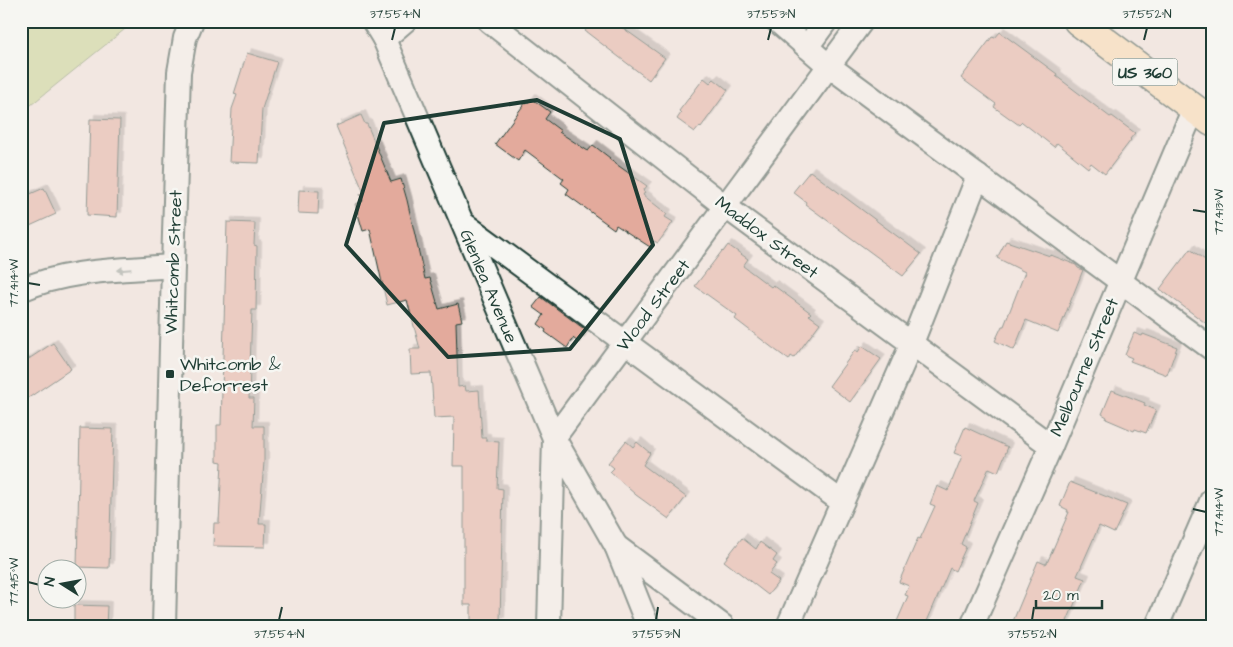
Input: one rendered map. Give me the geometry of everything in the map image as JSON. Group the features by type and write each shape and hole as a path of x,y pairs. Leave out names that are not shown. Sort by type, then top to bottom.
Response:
{"main road":[{"name":"US 360","path":"1078,21 1203,115"}],"street":[{"name":"Whitcomb Street","path":"164,626 172,266 179,72 185,38 192,21"},
{"path":"379,30 404,21"},
{"name":"Maddox Street","path":"489,21 726,207 1051,446"},
{"path":"777,21 829,66 1212,349"},
{"path":"807,47 826,21"},
{"name":"Wood Street","path":"554,438 862,21"},
{"name":"Glenlea Avenue","path":"379,30 554,438 616,546 648,626"},
{"name":"Melbourne Street","path":"972,626 1120,282 1203,115"},
{"path":"788,626 912,343 978,176"},
{"path":"462,222 842,502"},
{"path":"21,290 32,285 74,274 172,266"},
{"path":"549,626 554,438"},
{"path":"1157,626 1212,499"},
{"path":"616,546 723,626"}],"highlighted area":[{"path":"537,100 620,139 653,245 570,349 448,357 346,245 384,123"}],"green space":[{"path":"21,21 135,21 21,113"}],"building":[{"path":"592,21 613,21 665,58 649,80 585,31"},
{"path":"1000,32 1057,74 1056,76 1110,117 1112,116 1135,133 1105,174 1091,163 1088,168 1057,143 1054,147 1022,122 1019,125 994,107 996,104 961,78 992,37 995,38"},
{"path":"247,53 277,62 262,109 259,163 229,162 232,109 237,95 234,94"},
{"path":"704,78 710,83 714,79 728,90 701,127 695,132 677,119 681,113 679,111"},
{"path":"531,98 550,112 545,119 561,131 559,132 588,151 593,145 647,186 643,191 645,192 643,195 667,214 665,217 673,222 658,243 654,241 650,247 616,225 614,229 566,194 569,189 561,183 564,179 525,150 518,161 495,144 525,103 527,104"},
{"path":"361,115 365,124 367,124 391,182 401,179 425,279 430,278 439,309 458,304 462,321 456,322 458,387 465,386 466,391 479,390 482,438 486,438 486,441 499,442 497,488 503,489 500,622 471,621 471,605 464,605 464,466 453,466 454,417 434,418 431,373 411,374 410,349 420,349 407,300 387,305 370,229 363,231 355,204 363,201 360,194 364,193 336,126"},
{"path":"90,119 120,120 117,217 87,215"},
{"path":"810,171 921,254 903,276 805,204 806,202 793,192"},
{"path":"44,188 56,214 21,230 21,198"},
{"path":"299,190 319,191 318,214 298,213"},
{"path":"227,222 255,223 254,245 257,246 256,310 252,310 249,398 254,398 253,426 264,426 264,462 259,524 266,524 265,547 213,546 214,523 219,523 222,462 217,461 217,425 221,425"},
{"path":"1006,241 1051,255 1076,265 1083,270 1058,333 1026,320 1014,350 995,341 1002,326 1004,326 1025,272 997,258"},
{"path":"728,245 748,259 743,266 811,313 809,315 820,323 794,358 791,356 789,360 735,319 737,316 695,286"},
{"path":"1190,249 1212,265 1212,328 1160,289"},
{"path":"541,297 587,331 579,343 573,338 567,348 545,332 546,330 538,324 544,315 533,307"},
{"path":"1134,333 1142,336 1143,334 1177,347 1167,375 1130,361 1132,358 1125,355"},
{"path":"53,343 71,369 21,403 21,364"},
{"path":"862,346 881,359 850,402 829,386 855,350 858,352"},
{"path":"1112,390 1145,403 1144,405 1156,410 1146,433 1135,429 1134,431 1106,419 1107,417 1102,414"},
{"path":"965,427 1008,447 998,472 989,468 974,501 978,503 961,544 966,547 955,571 950,568 925,626 895,626 908,596 905,595 909,586 899,582 918,538 920,539 935,506 930,504 937,486 948,491 962,456 954,453"},
{"path":"80,428 113,429 109,568 88,567 88,560 77,560"},
{"path":"626,441 633,447 637,442 650,453 643,465 686,497 669,519 636,495 610,472 614,468 608,463"},
{"path":"1070,482 1127,505 1114,533 1099,526 1077,576 1085,579 1065,626 1011,626 1038,561 1047,563 1069,512 1060,506"},
{"path":"742,538 756,549 760,542 777,555 773,561 777,564 769,574 779,581 768,595 724,561"},
{"path":"88,605 107,606 106,626 74,626 74,610 88,610"}],"place":[{"name":"Whitcomb & Deforrest","path":"170,374"}]}
